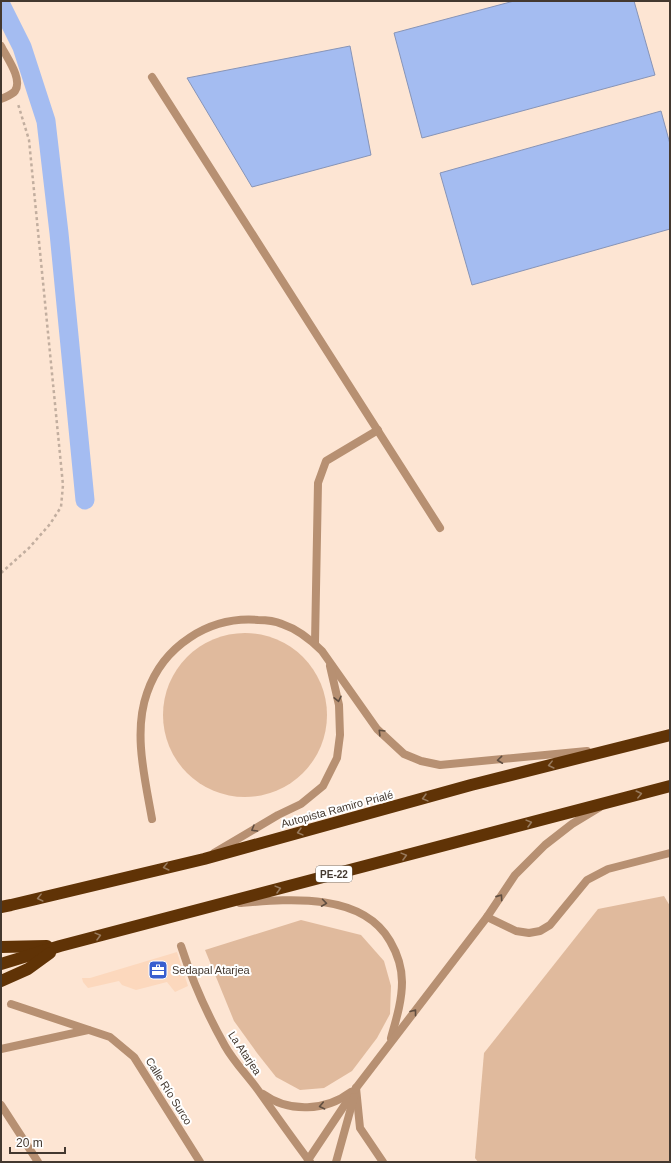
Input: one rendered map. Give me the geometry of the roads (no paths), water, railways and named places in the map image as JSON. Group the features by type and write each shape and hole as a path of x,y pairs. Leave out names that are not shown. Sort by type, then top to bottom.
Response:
{"highway":[{"name":"Autopista Ramiro Prialé","path":"4,907 204,859 472,785 670,735"},
{"name":"PE-22","path":"60,946 670,786"},
{"path":"1,947 60,946"},
{"path":"1,964 60,946"},
{"path":"1,981 28,969 60,946"}],"street":[{"path":"1,46 17,78 18,84 14,92 1,99"},
{"path":"152,77 440,528"},
{"path":"315,644 318,482 326,460 378,430"},
{"path":"152,820 143,765 141,724 147,694 155,673 168,656 195,634 210,627 236,620 252,619 282,623 315,644 377,728 404,754 421,761 440,765 622,748"},
{"path":"204,859 278,815 301,804 322,786 337,758 340,735 339,705 329,661"},
{"path":"309,1161 356,1088 487,917 515,875 545,846 572,824 607,803"},
{"path":"487,917 516,931 529,933 540,931 550,925 587,880 608,869 670,853"},
{"path":"215,905 278,900 323,902 356,910 370,918 382,928 389,939 396,951 400,966 402,980 401,994 390,1042"},
{"name":"La Atarjea","path":"181,946 199,994 218,1033 236,1064 256,1088 309,1161"},
{"name":"Calle Río Surco","path":"11,1004 110,1037 134,1057 200,1162"},
{"path":"1,1049 89,1029"},
{"path":"256,1088 271,1100 284,1104 313,1108 342,1099 356,1088"},
{"path":"336,1162 356,1088"},
{"path":"356,1088 360,1128 383,1162"},
{"path":"1,1106 38,1162"}],"water":[{"path":"514,1 634,1 655,75 422,138 394,33"},
{"path":"350,46 371,155 252,187 187,78"},
{"path":"661,111 670,144 670,229 472,285 440,173"}],"waterway":[{"path":"1,5 22,47 46,121 59,233 85,500"}],"place":[{"name":"Sedapal Atarjea","path":"158,970"}]}
